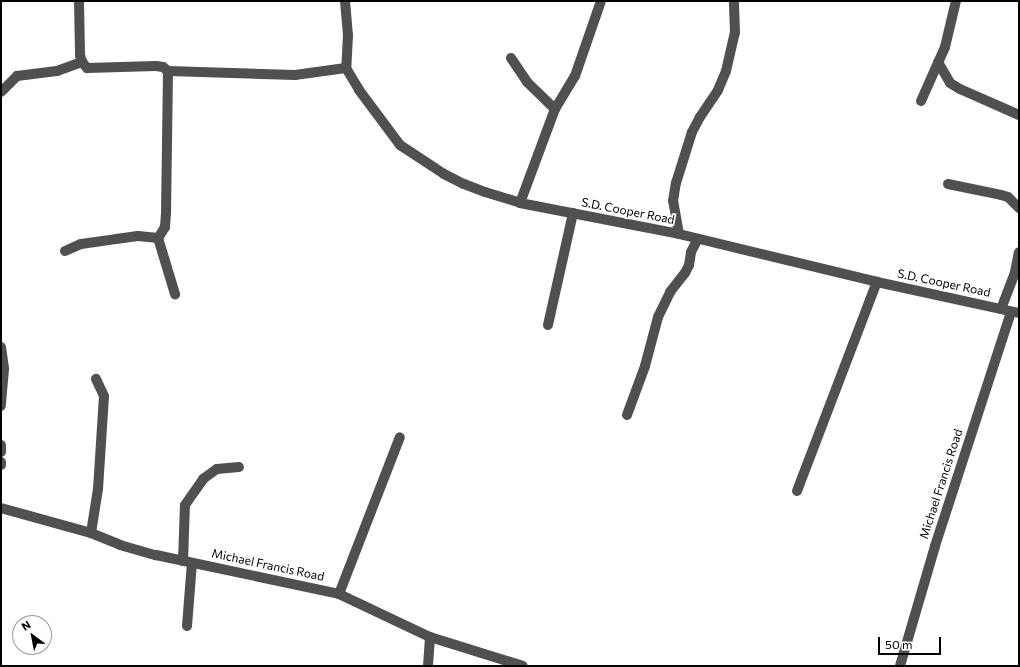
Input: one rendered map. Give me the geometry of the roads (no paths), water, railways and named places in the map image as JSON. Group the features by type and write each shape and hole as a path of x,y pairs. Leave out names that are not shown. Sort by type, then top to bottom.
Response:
{"street":[{"path":"79,1 80,55 82,62 87,68 156,66 163,67 168,71 295,75 346,68 348,35 345,1"},
{"path":"520,203 555,109 575,76 601,1"},
{"path":"678,234 673,201 676,183 692,132 718,90 726,71 735,33 734,1"},
{"path":"921,101 944,47 956,1"},
{"path":"511,58 527,82 555,109"},
{"path":"1,92 18,76 57,71 82,62"},
{"path":"938,62 950,83 960,90 1019,115"},
{"name":"S.D. Cooper Road","path":"346,68 359,90 400,145 444,174 484,192 520,203 678,234 876,282 1010,311"},
{"path":"168,71 166,213 165,227 158,238 175,294"},
{"path":"948,184 1002,195 1011,200 1019,208"},
{"path":"548,325 573,213"},
{"path":"65,251 81,244 116,239 138,236 158,238"},
{"path":"627,415 645,366 658,317 670,292 685,273 689,265 691,252 698,240"},
{"name":"Michael Francis Road","path":"900,666 935,546 1010,311 1019,252"},
{"path":"797,491 876,282"},
{"path":"1,347 4,369 1,406"},
{"path":"91,533 98,489 104,396 96,379"},
{"path":"339,594 400,437"},
{"path":"1,445 1,452"},
{"path":"187,626 185,505 203,480 217,469 239,467"},
{"name":"Michael Francis Road","path":"1,508 91,533 120,545 187,562 339,594 430,637 523,666"},
{"path":"428,666 430,637"}]}
